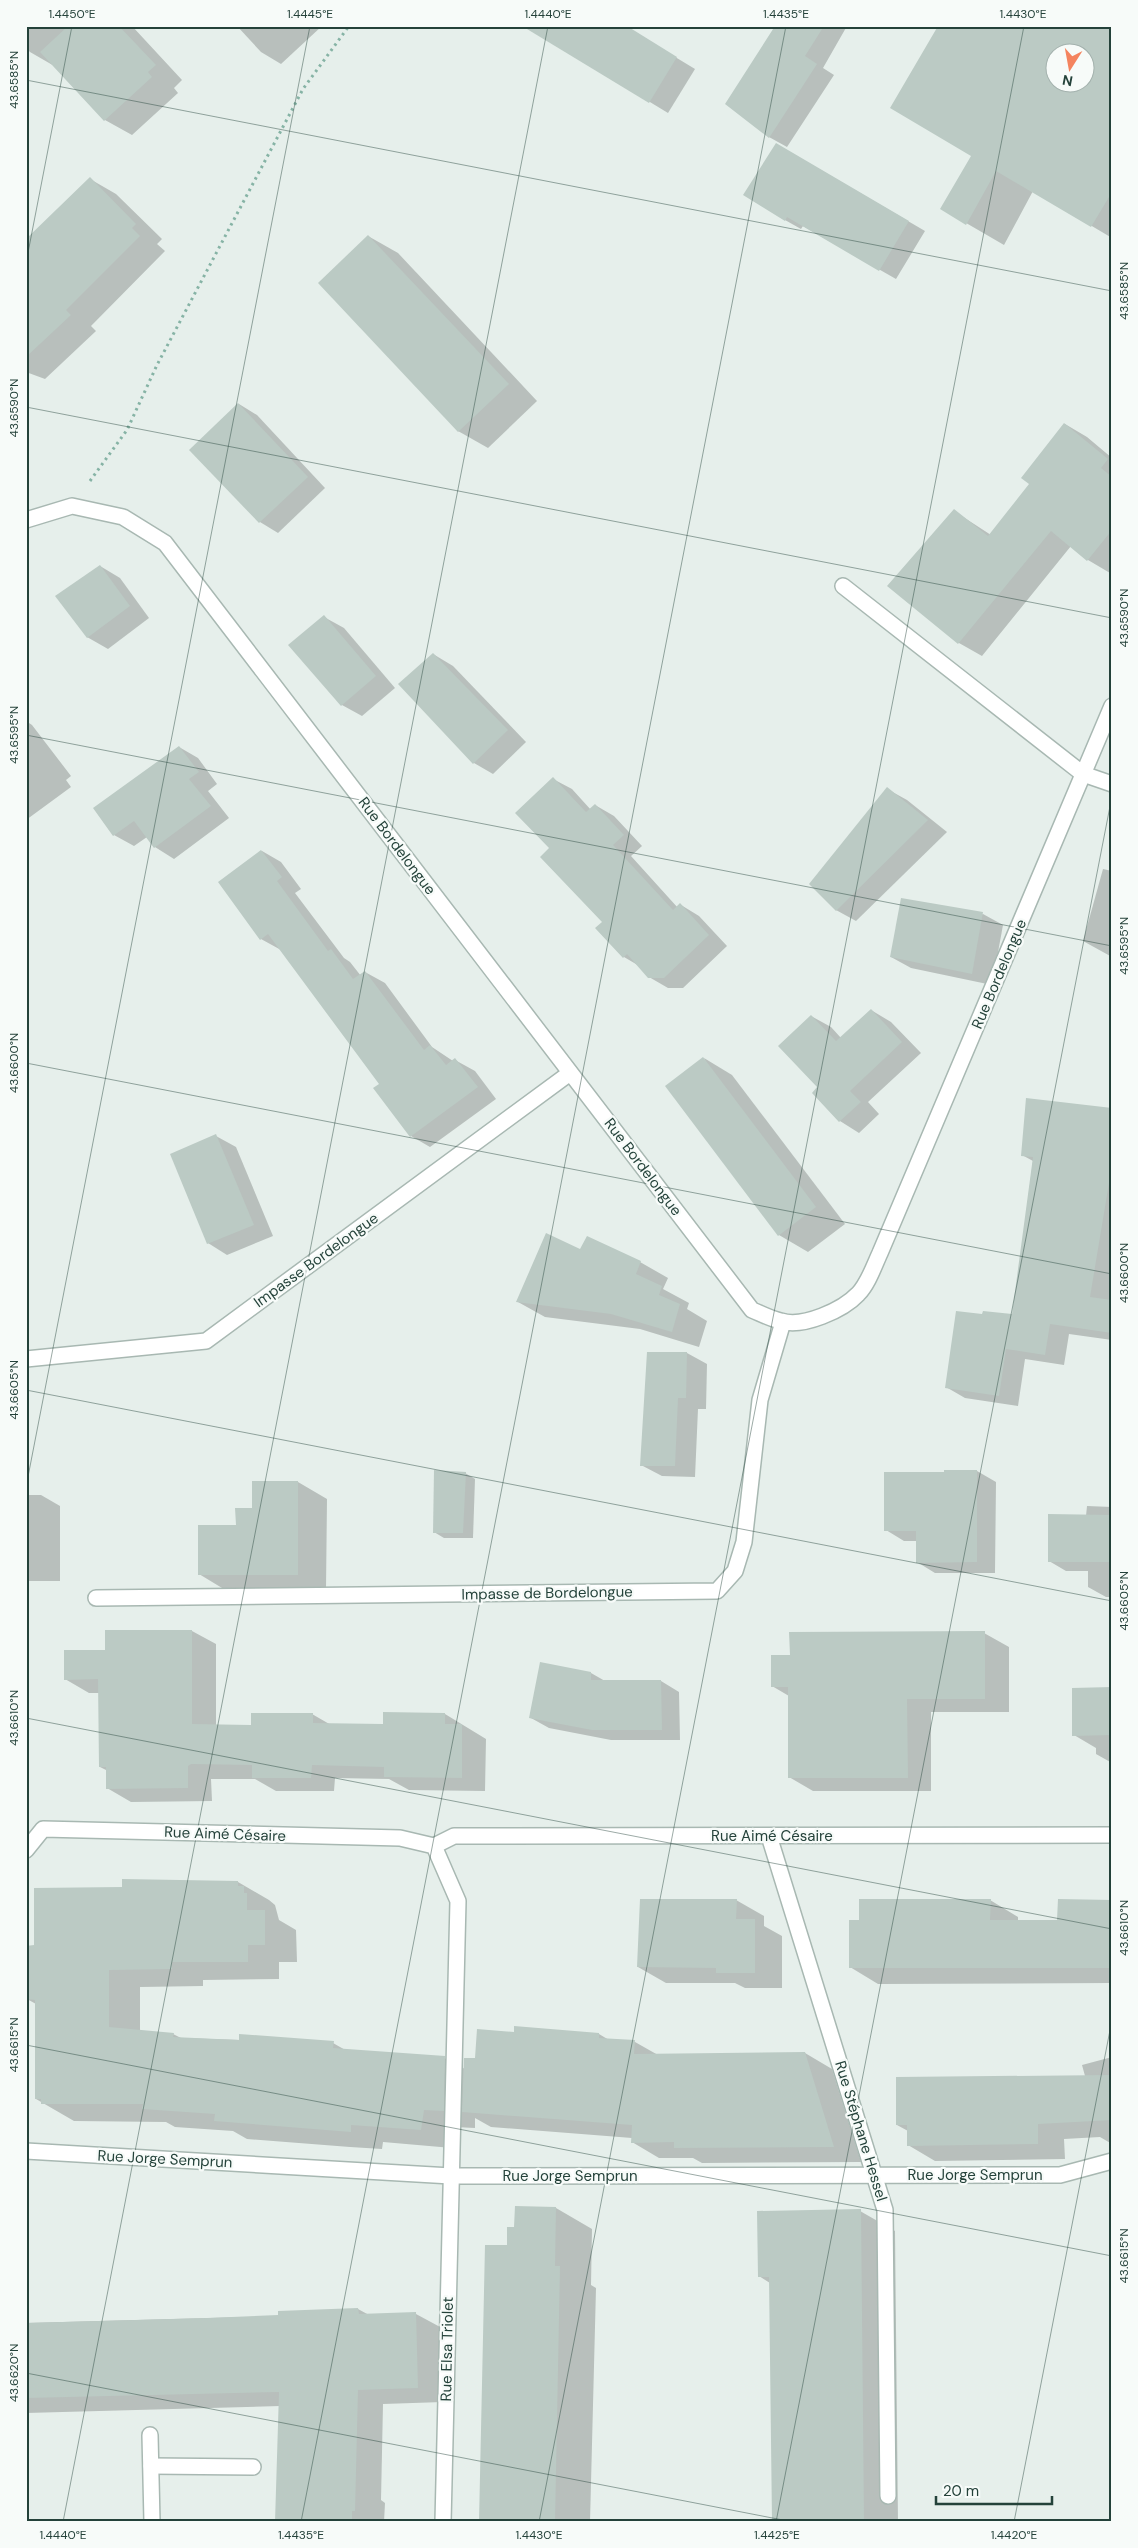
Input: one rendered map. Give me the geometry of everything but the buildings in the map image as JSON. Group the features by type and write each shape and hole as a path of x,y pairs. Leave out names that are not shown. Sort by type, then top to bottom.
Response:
{"street":[{"name":"Rue Bordelongue","path":"26,520 72,506 123,517 165,543 752,1310 783,1322 809,1320 834,1312 859,1293 880,1253 1112,706"},
{"path":"844,586 1083,774 1112,784"},
{"name":"Impasse Bordelongue","path":"26,1359 206,1341 570,1073"},
{"name":"Impasse de Bordelongue","path":"96,1598 716,1591 735,1571 744,1542 760,1400 783,1322"},
{"name":"Rue Aimé Césaire","path":"26,1850 43,1829 400,1838 434,1846 454,1836 1112,1835"},
{"name":"Rue Stéphane Hessel","path":"769,1836 886,2210 888,2496"},
{"path":"434,1846 458,1900 451,2176"},
{"name":"Rue Jorge Semprun","path":"26,2151 451,2176 1060,2175 1112,2160"},
{"name":"Rue Elsa Triolet","path":"443,2522 451,2176"},
{"path":"150,2435 152,2522"},
{"path":"151,2466 253,2467"}],"path":[{"path":"72,506 127,430 157,365 303,88 349,26"}]}
